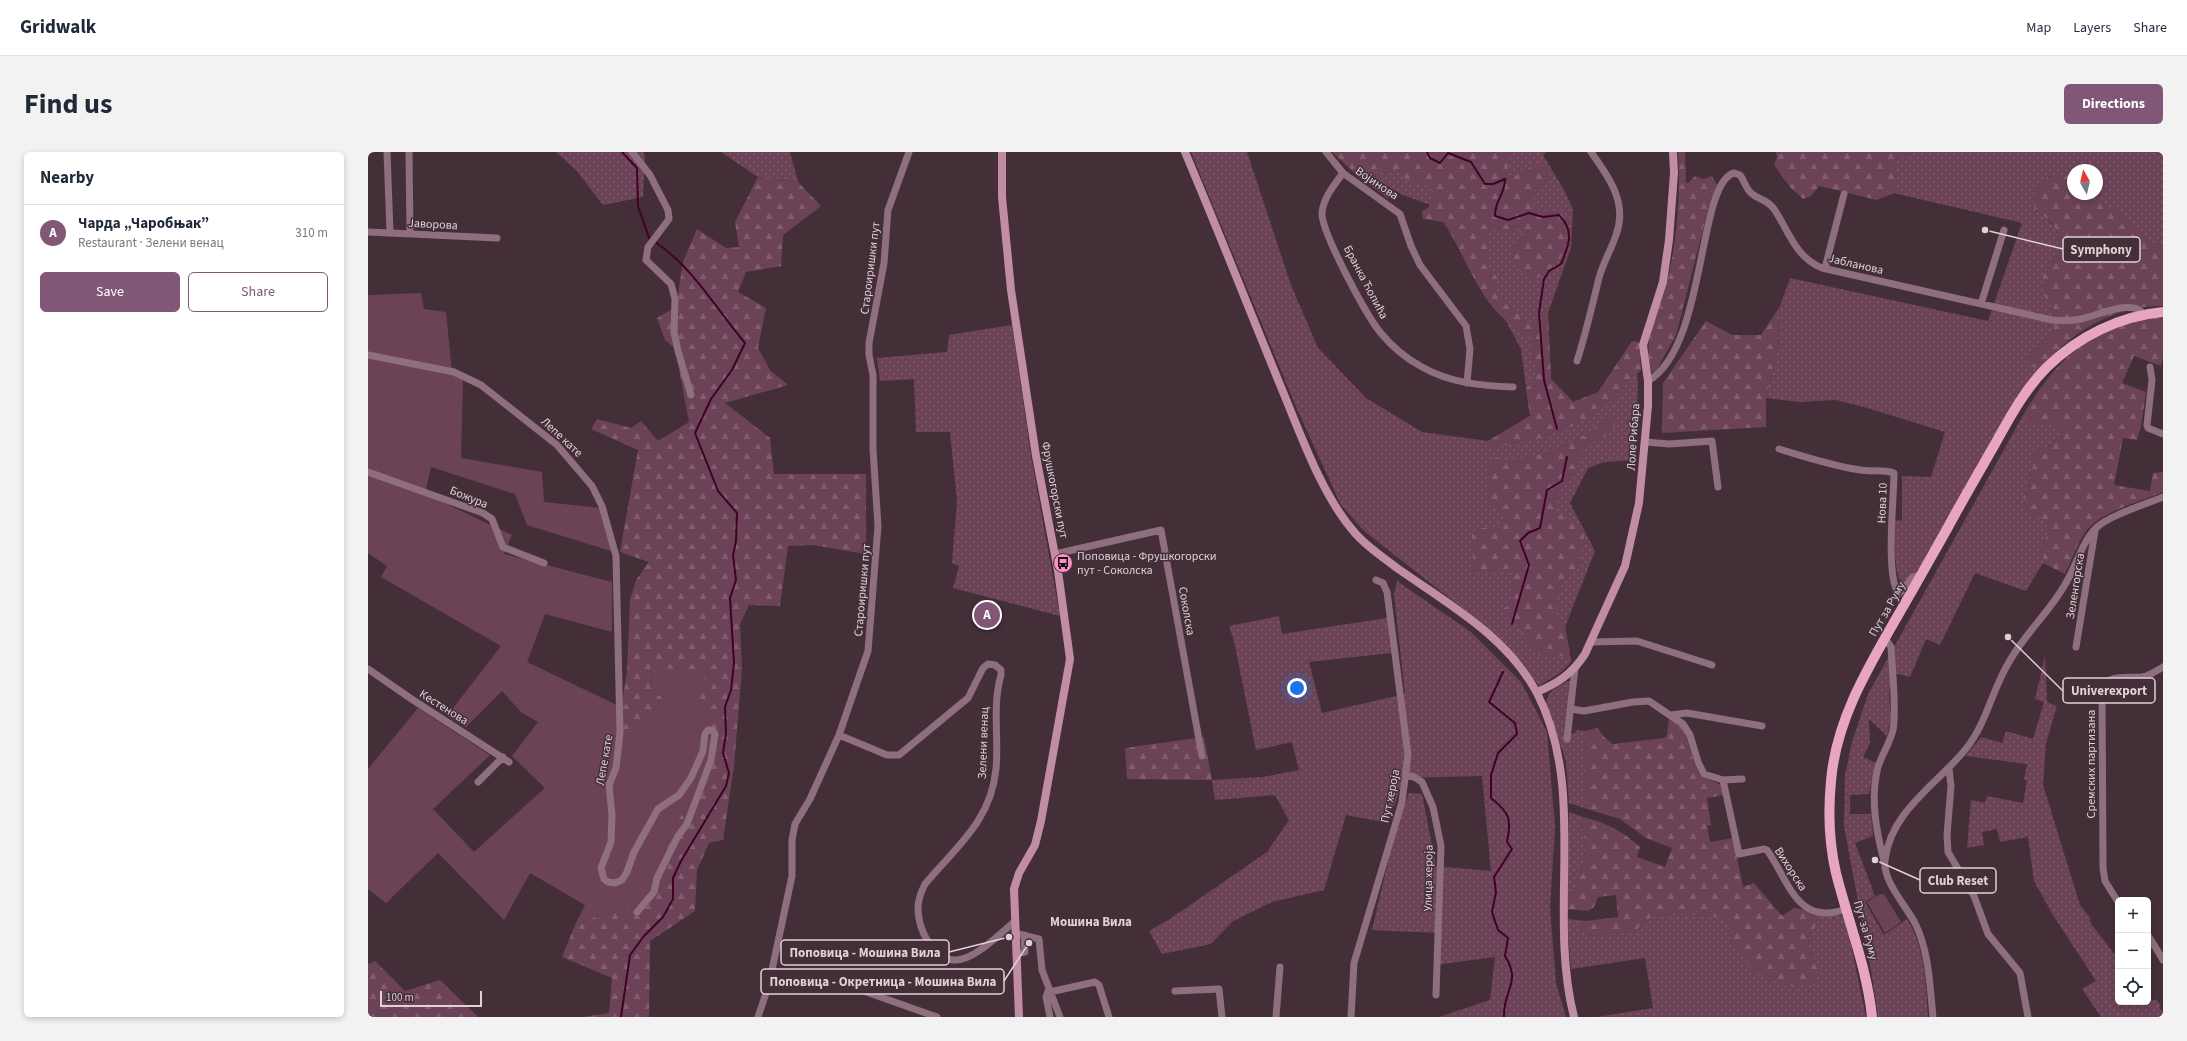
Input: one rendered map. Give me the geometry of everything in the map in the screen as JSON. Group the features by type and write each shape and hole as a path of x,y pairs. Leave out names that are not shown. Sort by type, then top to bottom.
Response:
{"main road":[{"name":"Пут за Руму","path":"1872,1017 1864,972 1836,873 1830,834 1829,799 1834,755 1841,730 1854,696 1885,638 2008,421 2036,380 2062,354 2089,336 2117,322 2144,314 2163,312"}],"street":[{"path":"387,152 390,232"},
{"path":"409,152 410,233"},
{"path":"632,152 650,175 668,210 669,219 648,247 646,260 671,284 675,299 675,338 691,395"},
{"name":"Староиришки пут","path":"758,1017 769,984 792,876 795,824 810,799 839,735 868,651 878,526 873,449 873,375 869,355 869,343 884,263 888,210 909,152"},
{"name":"Фрушкогорски пут","path":"1002,152 1002,197 1011,290 1036,456 1055,554 1069,641 1069,670 1036,840 1019,873 1014,889 1018,1017"},
{"path":"1185,152 1290,409 1335,508 1356,535 1376,553 1497,640 1518,664 1537,692 1556,741 1560,761 1564,840 1562,915 1568,978 1574,1017"},
{"name":"Војинова","path":"1326,152 1342,173 1400,214 1416,257 1437,289 1466,326 1470,349 1467,383"},
{"path":"1577,360 1588,328 1599,278 1617,235 1620,221 1619,202 1614,188 1608,174 1591,152"},
{"name":"Лоле Рибара","path":"1537,692 1557,683 1576,668 1591,642 1629,554 1639,503 1646,442 1648,381 1643,346 1663,282 1670,240 1674,173 1673,152"},
{"name":"Бранка Ћопића","path":"1342,173 1323,206 1322,218 1356,292 1380,333 1405,356 1440,376 1467,383 1513,387"},
{"name":"Јабланова","path":"1648,381 1658,374 1678,344 1696,291 1712,209 1719,187 1728,175 1734,173 1740,175 1751,194 1762,198 1774,209 1795,247 1813,263 1825,268 2060,321 2075,320 2108,310 2130,308 2140,310 2144,314"},
{"path":"1825,268 1844,194"},
{"path":"1982,304 2004,230"},
{"name":"Јаворова","path":"368,232 497,238"},
{"name":"Лепе кате","path":"368,355 454,372 481,385 557,445 592,486 602,506 616,556 620,724 618,757 609,785 611,835 607,855 601,868 604,879 608,882 615,883 622,880 627,872 634,852 658,810 679,795 691,778 703,751 705,734 708,730 712,730 715,734 711,760 687,824 678,836 657,878 654,892 637,912"},
{"path":"2150,367 2152,380 2146,425 2148,428 2163,434"},
{"path":"1646,442 1669,444 1712,441 1718,487"},
{"name":"Нова 10","path":"1779,450 1854,469 1876,471 1882,470 1894,473 1892,546 1894,584 1899,594 1913,577 1922,574"},
{"name":"Божура","path":"368,472 483,513 492,519 503,547 544,563"},
{"path":"1884,861 1889,844 1901,819 1949,769 1982,726 2000,678 2009,661 2058,596 2067,582 2086,541 2095,529 2105,522 2163,497"},
{"name":"Зеленгорска","path":"2076,647 2095,529"},
{"name":"Соколска","path":"1055,554 1161,530 1202,756"},
{"name":"Пут хероја","path":"1351,1017 1354,963 1402,802 1408,755 1387,592 1383,583 1376,580"},
{"path":"1885,638 1890,647 1891,655 1893,729 1879,765 1874,792 1876,827 1890,882 1915,923 1923,943 1933,1017"},
{"path":"1591,642 1637,641 1712,665"},
{"name":"Зелени венац","path":"839,735 887,755 899,755 968,698 983,668 988,664 995,665 1000,670 1002,675 996,705 996,770 990,797 986,808 975,827 925,884 920,895 918,908 920,920 931,945 938,954 946,959 956,960 972,956 1014,922"},
{"name":"Сремских партизана","path":"2115,897 2105,882 2103,868 2102,687 2105,683 2115,679 2146,676 2163,667"},
{"path":"1568,739 1576,668"},
{"name":"Кестенова","path":"368,669 412,700 502,756 509,762"},
{"path":"1571,709 1588,711 1643,700 1649,701 1683,724 1690,735 1698,762 1704,774 1723,780 1742,780"},
{"path":"1671,715 1687,713 1762,726"},
{"path":"478,782 502,756"},
{"path":"1949,769 1951,789 1947,835 1949,855 1974,896 1988,934 2020,973 2028,1017"},
{"name":"Улица хероја","path":"1406,775 1414,777 1422,782 1433,807 1441,846 1436,995"},
{"name":"Вихорска","path":"1723,780 1739,854 1764,849 1767,850 1794,896 1810,910 1833,914 1846,909"},
{"path":"1015,933 1039,939 1042,970 1060,1017"},
{"path":"1016,954 1025,952 1024,935"},
{"path":"2151,940 2163,960"},
{"path":"1276,1017 1280,967"},
{"path":"1050,990 1095,982 1099,985 1109,1017"},
{"path":"855,988 937,1017"},
{"path":"1175,991 1219,989 1222,1017"},
{"path":"1050,990 1046,997 1050,1017"}],"green space":[{"path":"556,152 643,152 645,155 643,197 603,205 576,170"},
{"path":"721,152 790,152 798,182 758,177"},
{"path":"1191,152 1247,152 1291,285 1318,348 1366,398 1422,432 1488,441 1530,416 1521,349 1447,211 1403,195 1371,177 1340,152 1546,152 1543,155 1564,190 1573,209 1571,248 1548,313 1551,379 1573,402 1604,396 1637,374 1638,385 1635,460 1604,462 1588,468 1570,503 1595,551 1565,627 1571,662 1561,672 1539,686 1521,661 1494,633 1364,531 1341,505 1296,407"},
{"path":"1332,152 1516,152 1507,160 1507,174 1510,179 1536,164 1545,166 1550,173 1529,197 1533,206 1540,211 1562,213 1568,218 1565,242 1561,257 1543,275 1536,278 1531,278 1521,273 1514,265 1512,260 1512,255 1516,246 1526,232 1521,227 1505,234 1501,230 1490,229 1485,235 1491,253 1486,262 1498,279 1494,283 1501,296 1528,324 1535,325 1543,314 1548,313 1551,379 1573,402 1598,392 1632,341 1639,342 1641,370 1607,405 1580,423 1535,440 1488,447 1488,441 1530,416 1526,388 1533,383 1536,369 1533,364 1531,337 1524,338 1520,333 1520,327 1507,321 1496,311 1485,297 1443,222 1423,219 1422,211 1428,208 1434,195 1429,187 1413,183 1403,177 1401,172 1392,169 1378,173 1382,186 1392,191 1392,197 1388,198 1360,178"},
{"path":"1678,152 1685,152 1686,183 1688,183 1695,176 1704,179 1712,176 1717,185 1710,202 1676,335 1657,369 1652,373 1649,360 1650,337 1664,294 1676,234 1679,184"},
{"path":"1776,152 1914,152 1898,158 1894,162 1898,183 1894,193 1877,200 1819,186 1811,196 1803,199 1790,187 1774,165 1777,158"},
{"path":"1914,152 2163,152 2163,247 2155,245 2149,241 2116,210 2094,200 2103,200 2103,164 2067,164 2067,175 2049,176 2035,209 2053,225 2059,235 2058,256 2043,274 2043,294 2055,313 2055,326 2045,344 2031,353 2040,369 1909,594 1904,588 1897,571 1895,549 1895,521 1902,520 1902,476 1931,477 1945,432 1836,400 1800,402 1766,398 1778,350 1780,306 1790,278 1988,321 2022,223 1894,193 1898,183 1894,162 1898,158"},
{"path":"2067,175 2067,200 2094,200 2104,206 2116,210 2149,241 2155,245 2163,247 2163,306 2127,310 2094,324 2065,344 2040,369 2028,365 2026,362 2031,353 2045,344 2055,326 2055,313 2043,294 2043,274 2058,256 2059,236 2053,224 2035,209 2033,197 2041,184 2048,177"},
{"path":"758,177 798,182 821,206 783,235 781,266 746,272 738,292 766,308 758,348 770,370 788,385 725,403 770,438 774,474 866,474 866,554 813,545 788,546 780,606 749,605 740,624 742,669 734,766 723,840 709,843 697,870 695,911 650,941 649,1017 582,1017 609,1013 612,978 562,957 575,925 612,910 647,906 673,826 705,784 709,727 699,699 651,667 652,692 663,697 641,730 618,746 619,722 627,672 630,600 636,580 649,562 620,552 638,450 591,429 597,419 631,428 641,421 658,441 689,422 675,348 665,340 657,318 676,307 683,262 697,229 726,248 739,247 735,222"},
{"path":"421,293 424,309 446,312 452,372 463,378 461,458 542,472 544,502 600,508 611,551 527,525 515,494 431,467 425,494 512,535 504,554 612,582 612,632 545,614 527,662 621,707 618,746 641,730 663,697 652,692 651,667 706,672 699,699 709,727 705,784 673,826 647,906 612,910 575,925 585,905 530,873 504,920 438,853 386,903 368,889 368,769 418,708 490,755 433,809 474,852 545,788 512,756 538,722 521,712 502,691 466,727 447,716 501,646 381,577 387,566 368,553 368,295"},
{"path":"1780,306 1778,350 1766,398 1766,427 1662,433 1663,383 1706,321 1732,335 1761,335"},
{"path":"2163,317 2163,356 2161,366 2134,356 2122,383 2146,392 2141,426 2137,440 2123,438 2114,485 2150,491 2153,473 2163,472 2163,492 2112,512 2093,524 2080,540 2065,574 2043,563 2042,547 2049,530 2044,520 2026,512 2023,497 2029,487 2032,467 2034,469 2034,452 2050,446 2061,435 2057,422 2035,424 2026,421 2024,415 2039,390 2053,373 2082,345 2099,335 2118,327 2139,321"},
{"path":"1012,325 1031,456 1060,616 953,588 959,566 952,563 957,501 950,432 916,432 914,379 880,381 877,358 947,352 949,335"},
{"path":"2026,410 2024,415 2035,424 2057,422 2061,435 2050,446 2034,452 2035,470 2032,467 2029,487 2023,497 2027,512 2044,520 2049,530 2042,547 2043,563 2026,591 1975,573 1940,645 1926,639 1910,677 1894,673 1889,691 1891,719 1887,736 1869,719 1870,743 1863,757 1876,763 1869,794 1850,795 1850,814 1871,814 1873,836 1855,843 1875,896 1865,902 1884,935 1907,919 1918,941 1924,966 1928,1017 1878,1017 1872,976 1844,826 1845,775 1852,742 1868,694"},
{"path":"1619,411 1617,420 1611,432 1585,450 1573,477 1556,498 1555,511 1585,532 1578,570 1563,582 1556,613 1558,621 1565,627 1570,653 1561,657 1544,657 1535,654 1522,632 1503,615 1502,609 1510,605 1515,571 1472,573 1468,570 1473,561 1472,534 1476,529 1499,526 1504,523 1500,511 1489,506 1487,488 1489,469 1494,458 1516,460 1532,457 1559,448 1585,435"},
{"path":"1397,581 1471,632 1521,682 1547,732 1555,827 1550,909 1556,983 1566,1017 1439,1017 1490,1000 1495,957 1435,965 1438,933 1372,930 1396,828 1409,793 1422,794 1436,866 1491,871 1482,776 1403,778 1395,804 1384,822 1346,815 1324,890 1272,902 1233,921 1211,944 1162,954 1149,931 1170,919 1267,852 1289,820 1275,795 1215,800 1212,780 1263,777 1299,770 1292,742 1256,750 1234,641 1229,626 1279,616 1282,634 1387,618 1391,653 1309,662 1322,713 1405,694 1394,594"},
{"path":"2045,656 2047,702 2057,706 2046,743 2043,785 2080,905 2091,919 2089,920 2092,925 2115,955 2115,1005 2151,1005 2151,999 2153,1001 2156,999 2161,1006 2159,1007 2163,1013 2163,1017 2101,1017 2082,989 2096,981 2053,915 2034,881 2028,837 2000,842 1997,829 1982,832 1984,845 1967,848 1971,800 1985,803 1987,796 2023,803 2027,780 2024,780 2027,764 1966,756 1981,737 2002,743 2006,731 2033,739 2044,702 2035,699"},
{"path":"1567,681 1571,681 1567,732 1574,734 1577,730 1585,731 1587,809 1569,803 1566,761 1546,705 1550,693"},
{"path":"1669,718 1681,726 1687,737 1694,763 1701,776 1721,785 1724,795 1707,798 1711,825 1707,826 1710,842 1733,838 1743,887 1754,883 1782,916 1794,908 1822,913 1809,941 1810,952 1820,968 1815,985 1787,986 1754,972 1732,943 1725,918 1676,913 1651,917 1634,932 1588,936 1579,934 1579,928 1586,921 1618,917 1616,895 1598,897 1594,907 1588,911 1567,909 1568,892 1574,893 1577,890 1579,873 1586,855 1581,822 1586,818 1615,829 1640,847 1637,857 1665,867 1672,848 1646,838 1620,819 1587,809 1585,731 1598,728 1604,737 1613,744 1664,738 1667,735"},
{"path":"1204,737 1212,780 1127,779 1125,748"},
{"path":"1569,812 1586,818 1581,822 1586,855 1579,873 1577,890 1574,893 1568,892"},
{"path":"1880,894 1884,894 1901,922 1885,933 1867,902"},
{"path":"1676,913 1725,918 1732,943 1820,968 1810,952 1809,941 1822,913 1845,916 1866,1017 1597,1017 1653,1008 1645,958 1571,969 1567,919 1586,921 1579,928 1579,933 1588,936 1634,932 1651,917"},
{"path":"375,961 405,991 440,980 478,1017 368,1017 368,964"}],"waterway":[{"path":"622,152 637,168 638,206 649,238 651,239"},
{"path":"1427,152 1430,158 1440,163 1448,153 1471,162 1485,184 1493,184 1505,179 1505,184 1495,210 1495,216 1508,220 1529,213 1543,217 1559,215 1567,227 1569,238 1566,251 1561,264 1549,271 1544,279 1539,313 1544,380 1557,429"},
{"path":"621,1017 630,955 644,936 663,917 673,899 673,878 681,861 726,786 729,773 723,753 726,733 725,707 731,690 734,663 730,598 736,580 733,555 736,541 737,513 718,491 695,433 711,399 732,370 745,343 693,276 669,252 655,242"},
{"path":"1512,624 1529,565 1520,541 1528,533 1540,528 1547,490 1562,481 1567,457"},
{"path":"1503,672 1489,702 1515,723 1517,734 1498,753 1491,775 1491,798 1502,808 1508,817 1509,827 1507,842 1512,849 1494,877 1496,892 1492,912 1498,930 1508,938 1505,956 1510,965 1512,980 1504,1007 1504,1017"}],"place":[{"name":"Symphony","path":"1985,230"},
{"name":"Поповица - Фрушкогорски пут - Соколска","path":"1063,563"},
{"name":"Чарда „Чаробњак”","path":"987,615"},
{"name":"Univerexport","path":"2008,637"},
{"name":"Club Reset","path":"1875,860"},
{"name":"Поповица - Мошина Вила","path":"1009,937"},
{"name":"Поповица - Окретница - Мошина Вила","path":"1029,943"}],"district":[{"name":"Мошина Вила","path":"1091,921"}]}
